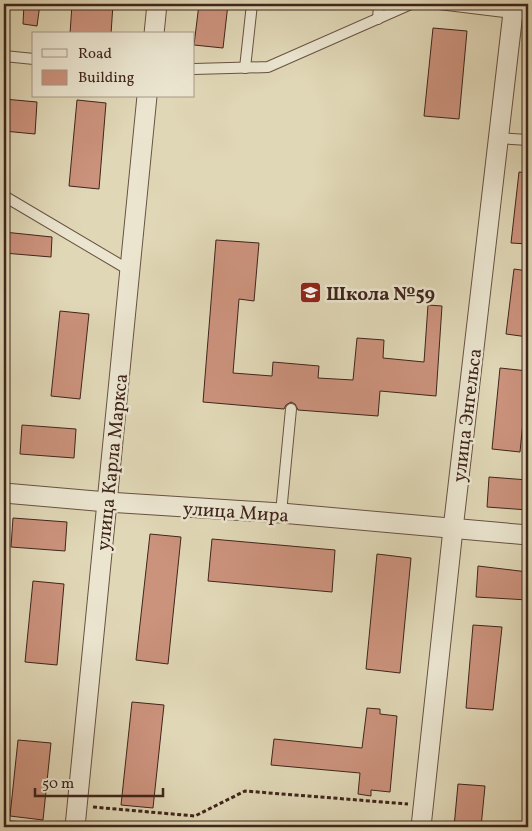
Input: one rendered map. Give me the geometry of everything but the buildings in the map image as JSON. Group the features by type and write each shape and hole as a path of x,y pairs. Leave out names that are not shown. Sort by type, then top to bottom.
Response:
{"street":[{"path":"154,32 157,4"},
{"name":"улица Энгельса","path":"421,827 452,529 513,8"},
{"name":"улица Карла Маркса","path":"75,827 147,98"},
{"name":"улица Мира","path":"4,492 107,502 281,514 528,535"}],"lane":[{"path":"245,68 252,4"},
{"path":"378,19 379,4"},
{"path":"195,68 268,67 411,4"},
{"path":"438,4 513,8"},
{"path":"4,56 32,59"},
{"path":"498,138 528,140"},
{"path":"4,196 129,270"},
{"path":"281,514 291,409"},
{"path":"4,826 17,827"}],"path":[{"path":"77,806 195,816 245,790 423,805"}],"place":[{"name":"Школа №59","path":"310,293"}]}
